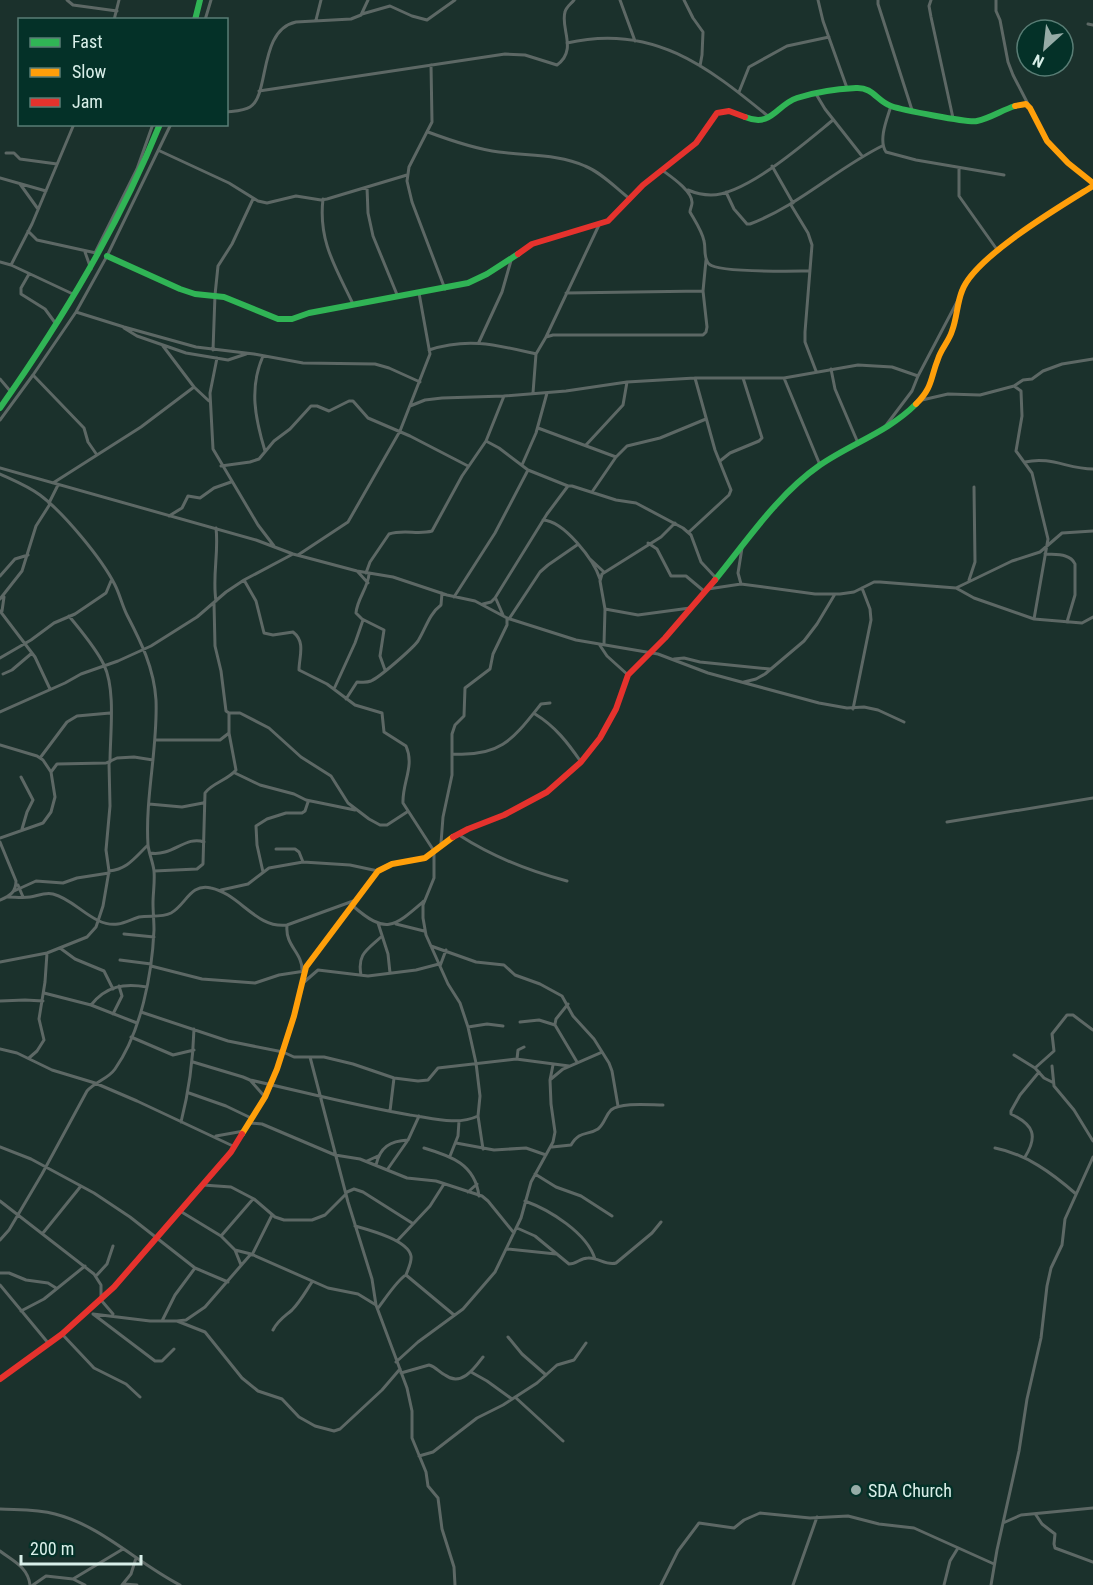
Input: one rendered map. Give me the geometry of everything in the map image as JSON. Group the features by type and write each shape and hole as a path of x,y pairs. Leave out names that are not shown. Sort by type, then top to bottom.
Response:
{"street":[{"path":"67,0 73,5 117,11"},
{"path":"115,18 119,0"},
{"path":"196,18 200,0"},
{"path":"206,18 211,0"},
{"path":"316,20 321,0"},
{"path":"361,15 368,0"},
{"path":"228,112 252,106 259,91 270,52 282,28 287,24 316,20 344,21 390,6 427,20 455,0"},
{"path":"259,91 516,53 557,64 563,60 567,44 564,15 574,0"},
{"path":"620,0 635,41"},
{"path":"684,0 703,32 700,66"},
{"path":"818,0 819,10 848,90"},
{"path":"878,0 912,110"},
{"path":"931,0 929,6 931,17 954,119"},
{"path":"883,430 907,399 968,279 979,266 1058,206 1093,185 1046,139 1008,62 1000,20 996,11 996,0"},
{"path":"1088,24 1093,25"},
{"path":"739,92 749,67 787,46 829,37"},
{"path":"567,44 588,39 635,41 665,47 700,66 739,92 769,117"},
{"path":"431,65 433,115 428,132 407,175 412,202 445,288"},
{"path":"23,240 34,239 101,254 180,289 195,294 224,297 285,320 353,304 445,288 477,279 532,244 608,221 643,185 696,143 717,113 731,110 760,121 800,97 866,89 891,106 954,119 982,121 1022,103 1029,106"},
{"path":"816,94 862,156"},
{"path":"882,146 891,106"},
{"path":"686,190 710,195 726,192 772,166 834,120"},
{"path":"11,265 73,126"},
{"path":"0,420 76,312 137,169 152,126"},
{"path":"101,254 141,173 159,126"},
{"path":"0,408 76,296 160,150 170,126"},
{"path":"428,132 476,148 519,155 555,157 579,163 594,170 630,199"},
{"path":"726,192 734,209 747,224 777,213 862,156 882,146"},
{"path":"882,146 888,153 1004,175"},
{"path":"160,150 229,183 253,199 262,202 296,196 323,199 407,175"},
{"path":"6,153 14,153 20,159 57,164"},
{"path":"772,166 811,241 805,342 816,371"},
{"path":"959,168 959,196 998,251"},
{"path":"546,337 553,335 704,335 707,327 703,291 706,260 704,240 690,212 692,202 686,190 662,170"},
{"path":"0,178 46,191"},
{"path":"20,183 38,209"},
{"path":"367,186 368,213 373,236 398,297"},
{"path":"213,350 216,320 215,296 220,261 232,244 253,199"},
{"path":"323,199 321,220 326,244 353,304"},
{"path":"534,393 536,354 598,225"},
{"path":"28,231 34,239"},
{"path":"85,252 91,270"},
{"path":"479,342 502,292 512,257"},
{"path":"706,260 716,268 810,271"},
{"path":"0,262 76,296"},
{"path":"29,274 21,288 21,294 45,309 57,326"},
{"path":"566,293 703,291"},
{"path":"298,555 348,522 400,432 420,381 429,350 419,293"},
{"path":"120,960 151,965 202,979 255,983 303,971 378,871 392,864 424,858 441,843 504,815 547,792 581,762 600,738 613,716 628,675 692,608 784,495 819,465 883,430 907,413 920,400 930,386 938,358 952,332 959,298"},
{"path":"76,312 196,347 303,363 375,364 420,381"},
{"path":"124,327 137,336 186,353 228,360 247,353"},
{"path":"429,350 479,342 536,354"},
{"path":"162,345 194,387 209,402"},
{"path":"263,356 256,374 254,393 265,451"},
{"path":"217,358 209,402 213,449 221,466 263,533 275,547"},
{"path":"920,400 948,394 980,395 1014,386 1062,364 1093,359"},
{"path":"410,406 425,400 442,398 547,393 627,382 695,378 784,378 831,368 878,364 918,376"},
{"path":"831,368 835,389 858,443"},
{"path":"33,375 84,428 88,442 97,455"},
{"path":"689,532 731,493 715,450 695,378"},
{"path":"720,461 730,453 762,438 743,378"},
{"path":"784,378 819,465"},
{"path":"0,379 11,392"},
{"path":"586,445 623,405 627,382"},
{"path":"1014,386 1019,388 1023,399 1016,451 1032,473 1047,529 1048,547 1034,619"},
{"path":"53,483 147,424 194,387"},
{"path":"522,465 538,428 547,393"},
{"path":"385,670 380,656 384,630 363,620 355,610 368,583 370,562 389,534 405,531 432,531 468,466 486,441 504,396"},
{"path":"221,466 254,461 313,406 329,411 349,401 353,401 368,418 468,466"},
{"path":"592,492 615,457 627,446 660,438 706,418"},
{"path":"538,428 615,457"},
{"path":"486,441 528,470 568,486 575,486 616,500 636,503 675,523 689,532 701,562 716,578"},
{"path":"1025,462 1045,459 1078,468 1093,469"},
{"path":"0,468 216,528 293,554 357,571 393,577 482,604 508,618 576,640 650,652 708,673 802,699 853,709 864,707 878,710 904,722"},
{"path":"454,597 495,533 528,470"},
{"path":"0,474 33,490 92,550 112,579 123,608 144,649 152,670 156,699 156,740 149,804 148,845 154,871 154,937 151,965 141,1012 116,1069 87,1090 46,1167 9,1230 0,1240"},
{"path":"169,516 182,508 188,496 200,498 214,488 231,482"},
{"path":"0,599 22,571 36,526 58,485"},
{"path":"482,604 492,602 495,598 547,513 568,486"},
{"path":"965,593 975,562 974,487"},
{"path":"547,513 550,521"},
{"path":"543,520 550,521 568,535 604,572"},
{"path":"600,581 604,572 661,537 675,523"},
{"path":"154,871 197,869 203,864 203,803 207,789 235,773 236,766 229,733 229,713 225,709 221,671 215,646 216,528"},
{"path":"956,588 1012,561 1040,552 1062,533 1093,531"},
{"path":"256,540 263,533"},
{"path":"648,543 657,549 671,576 686,576 706,591 741,584 815,594 835,594 849,593 874,582 880,582 956,588 1034,619 1082,623 1093,617"},
{"path":"441,843 443,817 452,775 452,734 455,725 464,716 465,688 490,669 493,654 508,618 540,573 578,545"},
{"path":"741,584 738,573 742,547"},
{"path":"281,550 282,559"},
{"path":"0,712 81,674 144,649 196,617 244,580 293,554"},
{"path":"1045,554 1068,556 1074,560 1075,595 1067,622"},
{"path":"0,576 15,559 28,555"},
{"path":"586,555 600,581 605,609 604,644"},
{"path":"357,571 368,583"},
{"path":"0,658 106,593 112,579"},
{"path":"244,580 256,601 264,633 268,635 289,632 296,633 299,637 302,652 299,670 334,689 362,708 382,713 384,732 406,746 410,759 403,803 434,851 434,878 422,910 425,931 439,965 460,1003 468,1027 476,1063 480,1096 478,1116 483,1149"},
{"path":"853,709 871,620 868,602 862,588"},
{"path":"346,699 357,682 372,681 417,642 431,615 441,605 442,593"},
{"path":"742,682 756,679 810,634 835,594"},
{"path":"4,595 1,612 32,653 50,689"},
{"path":"495,598 508,618"},
{"path":"605,609 638,615 692,608"},
{"path":"73,621 75,614"},
{"path":"0,962 47,953 87,937 96,927 103,906 109,872 106,850 112,732 110,696 104,666 69,616"},
{"path":"334,689 363,620"},
{"path":"599,644 607,656 628,675"},
{"path":"3,674 12,670 32,653"},
{"path":"674,660 684,658 770,669"},
{"path":"453,754 474,755 493,750 514,736 541,704 550,703"},
{"path":"40,758 67,722 77,716 110,713"},
{"path":"229,713 240,713 259,722 301,757 327,772 355,810"},
{"path":"534,714 557,730 581,762"},
{"path":"156,740 220,740 229,733"},
{"path":"0,745 40,758 46,763 51,772 55,797 51,812 38,826 0,837"},
{"path":"46,763 110,762 117,758 134,757 153,760"},
{"path":"51,772 57,764"},
{"path":"235,773 261,785 294,794 308,801 355,810 383,826 408,812"},
{"path":"21,777 33,800 22,829"},
{"path":"947,822 1093,798"},
{"path":"263,872 257,845 256,826 267,819 286,813 302,813 308,801"},
{"path":"149,804 182,807 203,803"},
{"path":"458,834 503,860 539,874 567,881"},
{"path":"150,853 162,854 195,840 204,842"},
{"path":"0,842 23,897"},
{"path":"0,900 20,887 36,881 63,883 122,869 148,845"},
{"path":"276,849 295,849 299,852 303,862"},
{"path":"220,891 248,884 259,878 269,868 303,862 350,865 378,871"},
{"path":"14,891 16,881"},
{"path":"96,927 139,917 172,913 189,895 204,887 220,891 272,926 287,925 357,900"},
{"path":"7,897 54,894 106,924"},
{"path":"394,924 426,899"},
{"path":"353,906 378,924 394,924 425,931"},
{"path":"378,924 388,954 390,973"},
{"path":"0,1379 91,1312 235,1147 271,1085 302,984 302,961 289,942 287,925"},
{"path":"124,934 154,937"},
{"path":"361,975 360,958 381,937"},
{"path":"431,946 476,962 504,966 515,975 558,992 568,1004 573,1016 594,1039 602,1052 612,1071 618,1106"},
{"path":"60,948 75,958 104,971 113,989"},
{"path":"439,965 446,951"},
{"path":"29,1058 44,1040 39,1018 44,993 47,953"},
{"path":"302,984 318,970 361,975 416,970 439,965"},
{"path":"91,1005 102,994 119,986 132,984 147,987"},
{"path":"112,1014 122,996 119,986"},
{"path":"44,993 91,1005 137,1023"},
{"path":"0,1001 25,999 43,1001"},
{"path":"548,1022 556,1018 568,1004"},
{"path":"141,1012 228,1041 301,1058 338,1060 394,1078 425,1081 438,1068 517,1059 569,1066"},
{"path":"1025,1157 1033,1144 1034,1137 1026,1122 1011,1112 1020,1095 1037,1070 1054,1051 1053,1034 1067,1015 1073,1016 1093,1030"},
{"path":"555,1025 556,1018"},
{"path":"520,1022 539,1020 555,1025 577,1062"},
{"path":"468,1027 487,1024 504,1026"},
{"path":"181,1122 189,1093 194,1029"},
{"path":"131,1037 173,1055 194,1050"},
{"path":"517,1059 518,1050 524,1047"},
{"path":"0,1048 29,1058 52,1070 94,1083 235,1147"},
{"path":"550,1080 557,1072 602,1052"},
{"path":"1014,1055 1052,1082"},
{"path":"310,1057 338,1156 348,1202 372,1279 377,1306 410,1400 412,1438 426,1472 428,1486 439,1502 442,1529 454,1568 455,1585"},
{"path":"192,1062 320,1098 459,1121 478,1116"},
{"path":"396,1362 418,1342 455,1315 491,1279 507,1249 517,1228 535,1174 552,1147 555,1132 550,1080 553,1064"},
{"path":"1052,1066 1052,1082 1074,1110 1093,1141"},
{"path":"390,1111 394,1078"},
{"path":"250,1080 265,1097"},
{"path":"189,1093 226,1106 258,1123 338,1156 367,1161 407,1178 444,1184 479,1196 488,1201 514,1234"},
{"path":"552,1147 572,1145 576,1137 586,1132 593,1132 618,1106 663,1105"},
{"path":"387,1170 408,1140 419,1116"},
{"path":"251,1119 258,1123"},
{"path":"450,1156 456,1143 459,1121"},
{"path":"215,1137 244,1131"},
{"path":"367,1161 378,1156 389,1143 408,1140"},
{"path":"456,1143 494,1150 522,1147 546,1155"},
{"path":"0,1146 81,1186 116,1207 195,1269 228,1282"},
{"path":"423,1148 450,1156 469,1169 477,1184 479,1196"},
{"path":"995,1148 1025,1157 1060,1180 1076,1194"},
{"path":"541,1153 542,1160"},
{"path":"376,1165 378,1156"},
{"path":"991,1585 1019,1451 1030,1383 1041,1338 1047,1286 1062,1245 1065,1219 1093,1157"},
{"path":"535,1174 556,1187 581,1196 612,1216"},
{"path":"397,1241 430,1206 444,1184"},
{"path":"468,1192 477,1184"},
{"path":"202,1185 231,1187 254,1199 272,1215 284,1220 312,1220 329,1212 346,1193 354,1189 363,1192 412,1223"},
{"path":"43,1233 81,1186"},
{"path":"221,1236 254,1199"},
{"path":"341,1199 348,1202"},
{"path":"0,1200 96,1276 101,1285 101,1300 113,1315"},
{"path":"525,1201 555,1215 583,1238 592,1248 596,1259"},
{"path":"179,1210 221,1236 235,1250 241,1265"},
{"path":"177,1322 194,1316 228,1282 251,1255 272,1215"},
{"path":"517,1228 535,1236 573,1264 585,1257 615,1264 652,1233 661,1222"},
{"path":"356,1226 397,1241 411,1254 406,1275 400,1279 390,1295 377,1306"},
{"path":"96,1276 107,1264 113,1246"},
{"path":"507,1249 557,1254"},
{"path":"235,1250 328,1288 358,1294 377,1306"},
{"path":"21,1311 44,1299 85,1266"},
{"path":"162,1321 175,1295 195,1269"},
{"path":"0,1273 9,1273 26,1280 48,1283 56,1288"},
{"path":"406,1275 455,1315"},
{"path":"273,1330 277,1321 290,1312 312,1282"},
{"path":"0,1285 49,1344"},
{"path":"101,1285 114,1287"},
{"path":"91,1312 138,1320 177,1322 205,1332 237,1373 250,1385 258,1391 282,1399 299,1417 315,1426 336,1431 400,1371 429,1365 453,1379 459,1379 471,1372 483,1357"},
{"path":"91,1312 155,1361 162,1361 174,1349"},
{"path":"62,1334 94,1368 126,1384 140,1398"},
{"path":"508,1337 522,1354 546,1375"},
{"path":"419,1456 433,1452 477,1418 514,1398 560,1363 574,1360 586,1343"},
{"path":"471,1372 514,1398 563,1441"},
{"path":"1003,1523 1021,1515 1093,1508"},
{"path":"0,1509 39,1510 72,1519 180,1585"},
{"path":"661,1585 678,1551 699,1523 734,1528 752,1516 766,1512 789,1517 842,1515 879,1524 911,1527 994,1564"},
{"path":"1035,1514 1042,1524 1055,1534 1055,1548 1093,1562"},
{"path":"794,1585 817,1517"},
{"path":"944,1585 950,1561 959,1548"},
{"path":"73,1579 123,1549"},
{"path":"0,1551 24,1568 31,1585 46,1576 73,1579 85,1585"},
{"path":"122,1584 131,1574 136,1558"},
{"path":"131,1574 137,1585"},
{"path":"122,1584 137,1585"}],"traffic: fast":[{"path":"196,18 200,0"},
{"path":"745,117 762,120 797,98 826,91 856,88 871,92 891,106 961,120 977,121 1015,106"},
{"path":"0,408 68,305 108,235 159,126"},
{"path":"107,256 180,289 195,294 224,297 278,319 292,319 309,313 468,283 518,254"},
{"path":"715,580 763,519 804,477 832,457 882,430 916,404"}],"traffic: slow":[{"path":"1015,106 1026,104 1047,141 1068,163 1093,183"},
{"path":"916,404 928,388 939,355 952,331 962,291 970,278 983,263 1020,233 1093,186"},
{"path":"242,1134 265,1097 277,1069 294,1016 306,967 378,871 392,864 425,858 453,837"}],"traffic: jam":[{"path":"518,254 532,244 608,221 643,185 696,143 717,113 729,111 745,117"},
{"path":"453,837 504,815 547,792 581,762 600,738 616,709 628,675 665,638 715,580"},
{"path":"0,1379 62,1334 114,1287 231,1152 242,1134"}],"place":[{"name":"SDA Church","path":"856,1490"}]}
